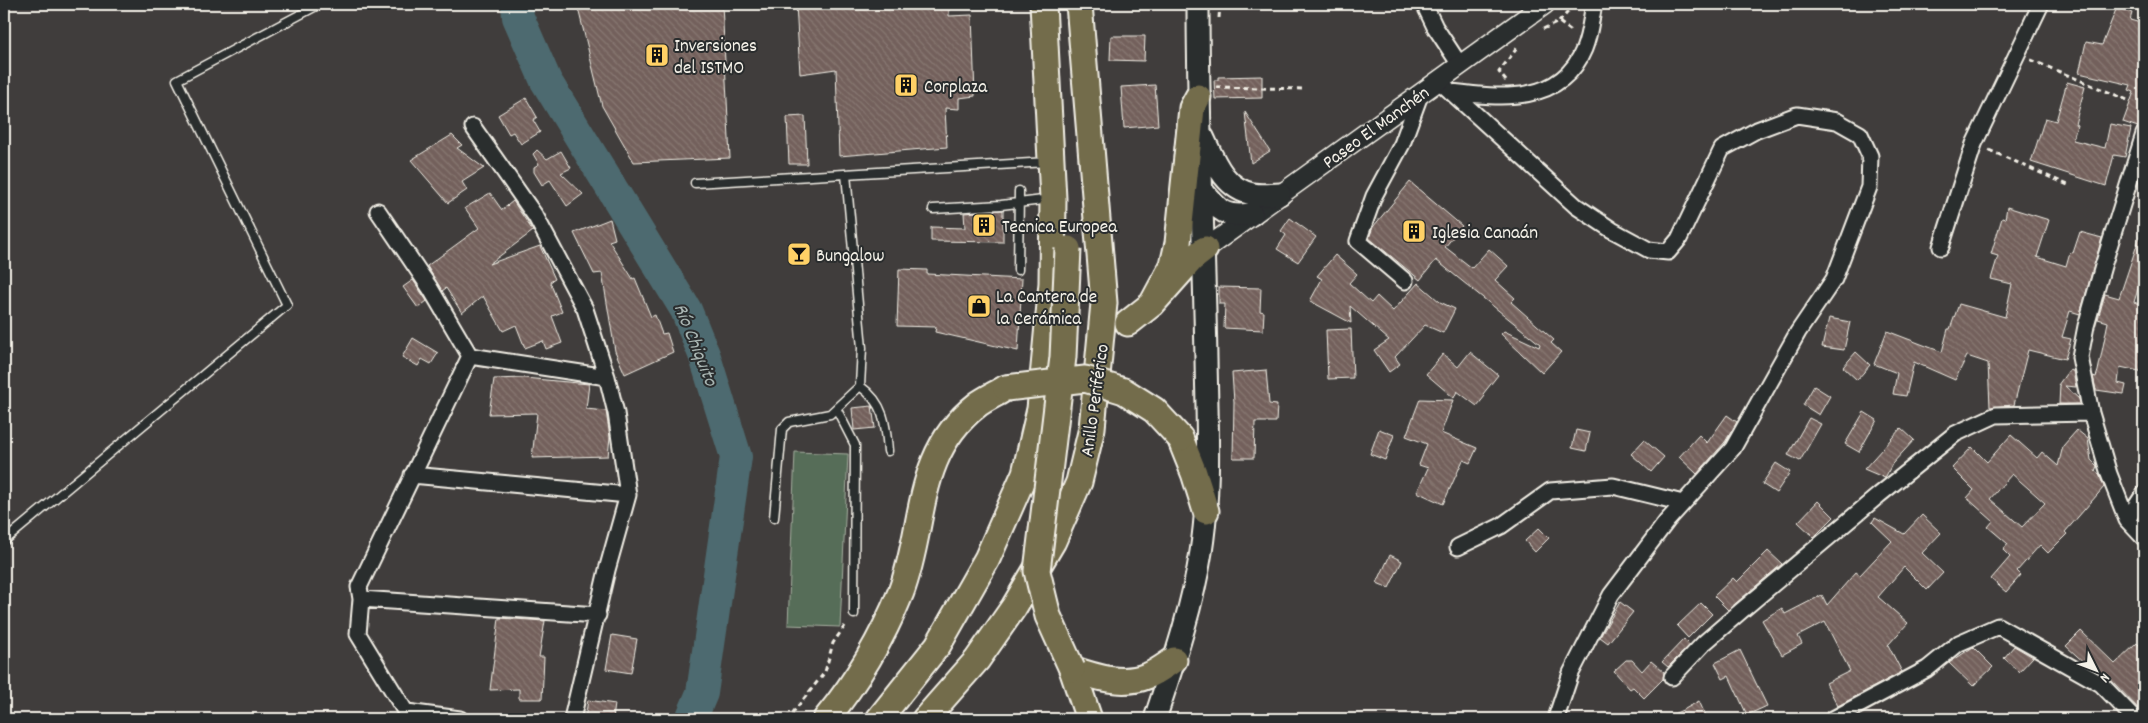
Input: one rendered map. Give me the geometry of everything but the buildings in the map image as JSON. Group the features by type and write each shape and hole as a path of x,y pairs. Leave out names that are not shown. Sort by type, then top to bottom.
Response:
{"highway":[{"path":"879,719 938,645 988,559 1025,473 1043,390 1052,283 1052,162 1043,4"},
{"name":"Anillo Periférico","path":"925,719 977,660 1014,607 1052,541 1079,482 1092,428 1104,304 1079,4"},
{"path":"1049,92 1061,157 1068,249 1064,357 1037,571 1048,616 1072,670 1089,719"},
{"path":"1152,304 1173,265 1178,243 1192,108 1207,92"},
{"path":"1128,323 1152,304 1192,259 1204,249"},
{"path":"826,719 851,689 874,652 901,590 918,529 924,489 939,450 958,422 978,404 1006,388 1085,379 1124,391 1154,410 1180,438 1206,511"},
{"path":"1072,670 1097,677 1120,680 1146,677 1174,660"}],"main road":[{"path":"1155,719 1174,660 1193,588 1206,511 1208,459 1204,249 1199,131 1207,92 1198,4"},
{"path":"1199,131 1220,171 1230,185 1252,194 1280,194"},
{"path":"1201,189 1216,207 1233,217 1252,214"}],"street":[{"path":"1424,4 1435,27 1460,65"},
{"name":"Paseo El Manchén","path":"1204,249 1420,95 1445,86 1460,65 1545,4"},
{"path":"1445,86 1496,98 1537,93 1567,76 1584,49 1594,4"},
{"path":"1941,247 1974,144 2041,4"},
{"path":"1445,86 1576,206 1612,230 1649,250 1668,252 1679,239 1722,149 1757,130 1797,115 1837,120 1860,134 1870,156 1869,187 1834,279 1798,332 1732,448 1684,503 1611,595 1571,673 1557,715 1558,719"},
{"path":"1405,281 1358,241 1374,196 1402,144 1420,95"},
{"path":"473,127 536,217 585,310 607,377 616,413 628,495 572,719"},
{"path":"2144,134 2086,326 2080,357 2091,413 2109,474 2126,520 2144,538"},
{"path":"378,211 430,288 470,356"},
{"path":"470,356 607,377"},
{"path":"460,719 408,715 358,634 361,599 359,587 470,356"},
{"path":"1672,677 1704,643 1741,611 1955,434 1996,415 2091,413"},
{"path":"412,476 628,495"},
{"path":"1458,547 1501,526 1550,491 1613,486 1684,503"},
{"path":"2126,520 2144,494"},
{"path":"361,599 598,615"},
{"path":"1833,719 1927,668 1959,643 1998,626 2101,684 2135,719"}],"lane":[{"path":"4,541 287,305 177,80 320,4"},
{"path":"694,183 1052,162"},
{"path":"774,518 782,429 789,422 830,414 837,410 860,386 862,348 846,174"},
{"path":"1018,270 1019,191"},
{"path":"933,209 1053,199"},
{"path":"860,386 872,394 886,420 888,451"},
{"path":"837,410 855,445 854,614"}],"path":[{"path":"1535,32 1559,22 1575,4"},
{"path":"1559,22 1573,32 1584,49"},
{"path":"1522,42 1499,72 1509,85 1537,93"},
{"path":"2017,54 2130,102"},
{"path":"1207,92 1303,89"},
{"path":"1974,144 2068,185"},
{"path":"785,719 791,715 825,672 833,643 854,614"}],"green space":[{"path":"795,452 848,454 840,627 788,625"}],"waterway":[{"name":"Río Chiquito","path":"517,4 518,17 546,81 686,310 705,357 736,457 702,693 691,719"}],"place":[{"name":"Inversiones del ISTMO","path":"657,55"},
{"name":"Corplaza","path":"906,85"},
{"name":"Tecnica Europea","path":"984,225"},
{"name":"Iglesia Canaán","path":"1414,231"},
{"name":"Bungalow","path":"799,254"},
{"name":"La Cantera de la Cerámica","path":"979,306"}]}
